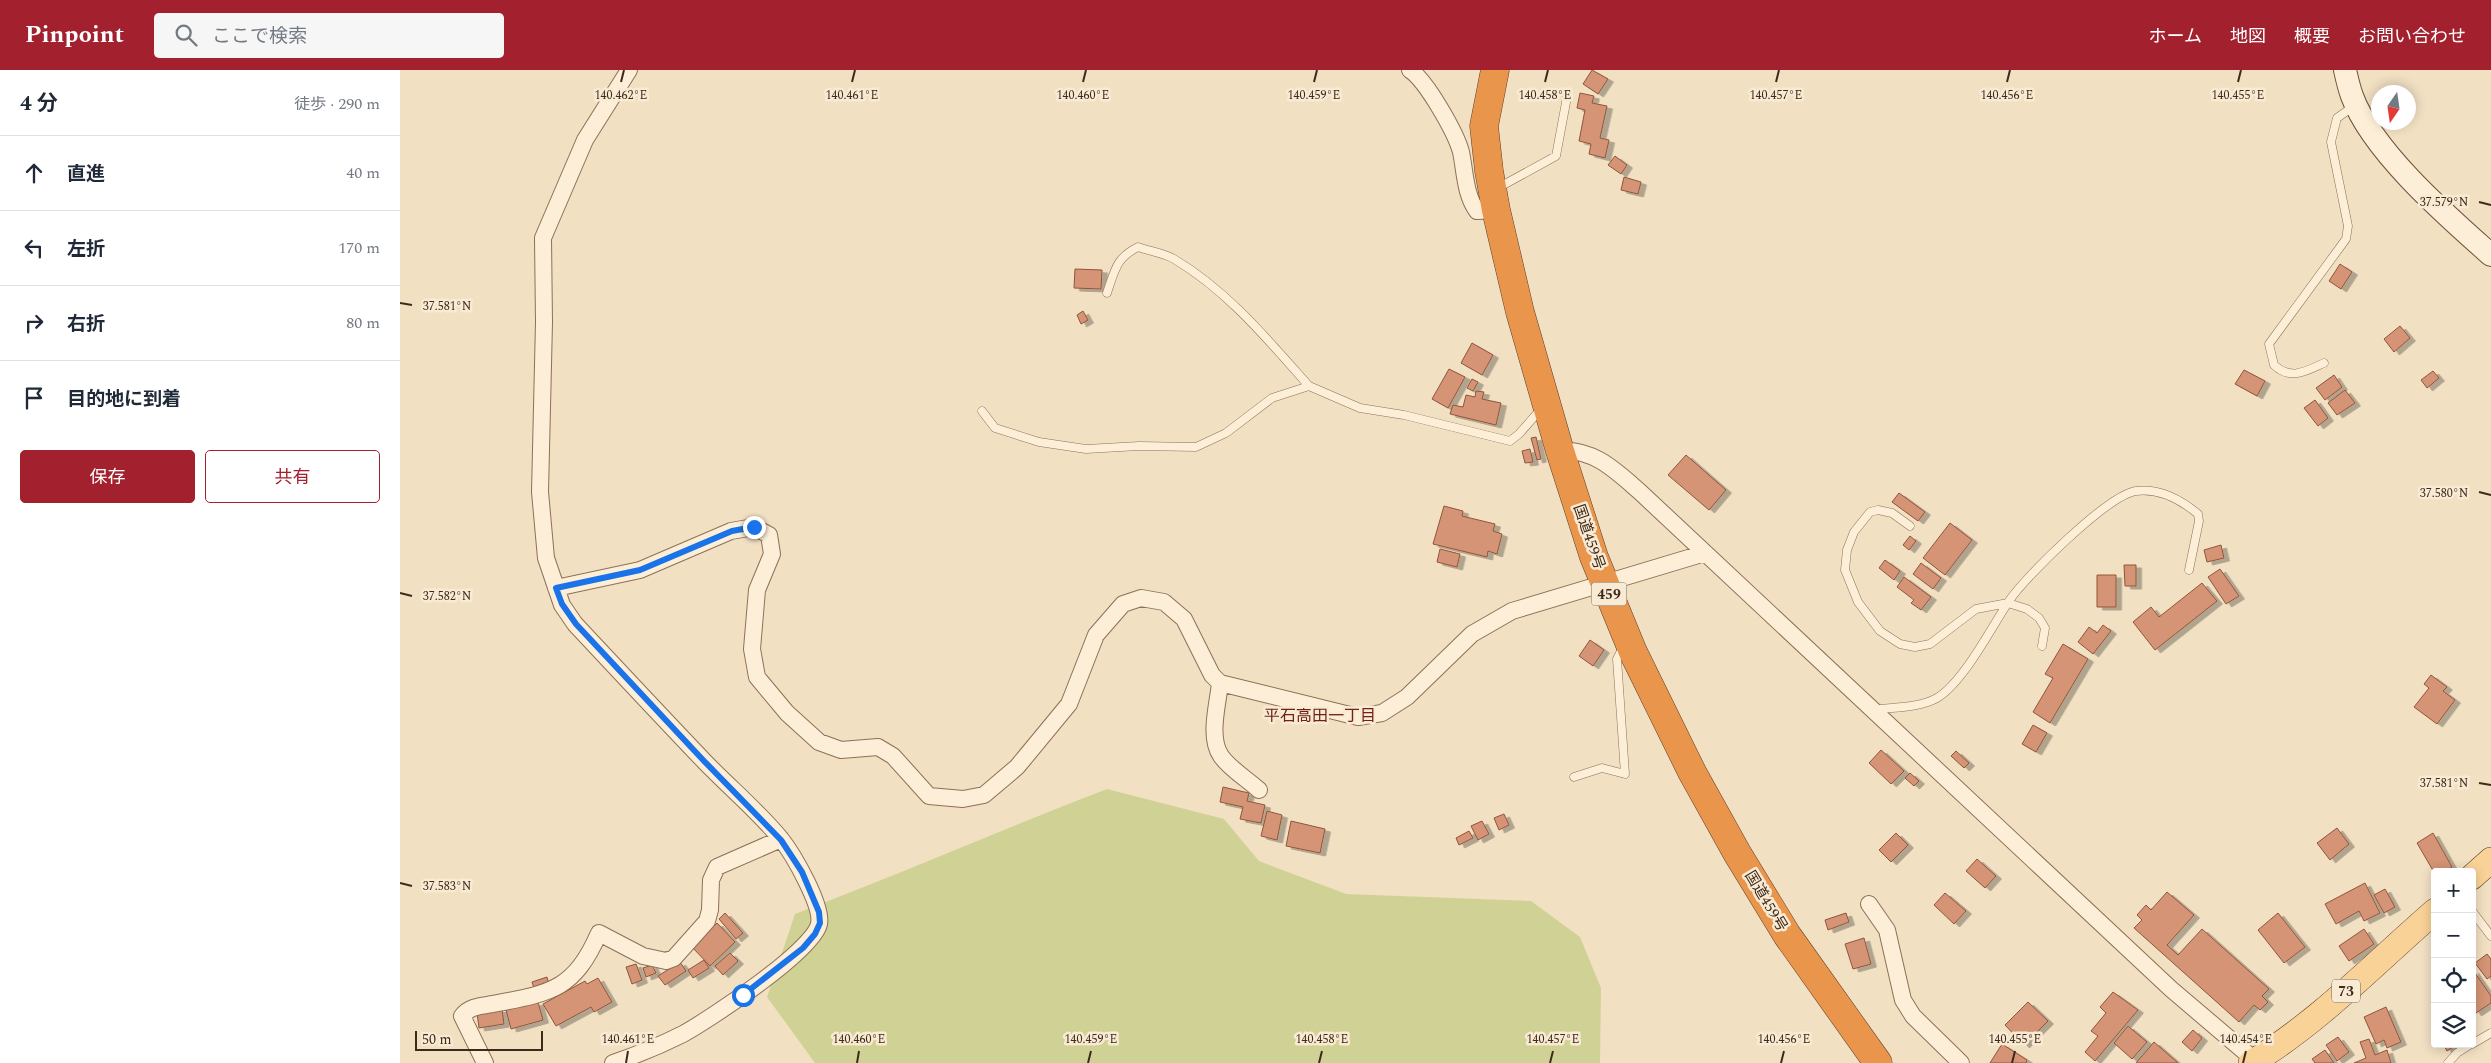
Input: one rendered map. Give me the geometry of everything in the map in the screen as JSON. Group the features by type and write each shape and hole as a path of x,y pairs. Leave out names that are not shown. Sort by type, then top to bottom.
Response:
{"highway":[{"name":"国道459号","path":"1495,70 1484,126 1494,201 1520,312 1546,404 1605,584 1628,639 1692,772 1737,853 1787,936 1878,1063"}],"main road":[{"path":"2345,70 2356,104 2372,130 2404,172 2452,221 2491,255"},
{"path":"2476,873 2491,860"},
{"name":"73","path":"2255,1062 2335,1000 2433,913"}],"street":[{"path":"613,1063 691,1029 743,995 803,948 815,934 820,923 819,912 802,872 781,840 576,624 562,604 546,558 540,492 543,238 584,140 629,70"},
{"path":"1410,70 1418,75 1428,88 1460,149 1471,202 1477,210 1494,201"},
{"path":"1560,451 1573,450 1590,455 1610,466 1874,710 2172,990 2255,1062"},
{"path":"556,588 640,570 732,531 754,527 769,535 772,554 757,590 752,649 757,676 787,713 819,742 840,750 878,747 893,756 929,796 963,799 984,795 1017,767 1069,704 1096,635 1124,604 1141,598 1164,602 1184,619 1212,675 1220,683 1358,716 1382,713 1407,697 1472,634 1512,611 1705,554"},
{"path":"1220,683 1215,728 1216,744 1221,756 1259,790"},
{"path":"485,1063 462,1016 468,1009 509,1001 557,988 574,975 587,959 598,933 642,956 666,961 674,958 707,921 710,910 711,880 717,867 781,840"},
{"path":"1869,904 1887,930 1903,1000 1913,1016 1961,1063"}],"lane":[{"path":"1494,201 1556,156 1567,97"},
{"path":"2324,363 2297,375 2286,374 2274,365 2269,344 2346,239 2348,226 2331,142 2337,118 2356,104"},
{"path":"1107,292 1115,269 1124,254 1138,247 1173,258 1215,288 1246,316 1309,386 1360,408 1404,415 1510,441 1519,434 1546,404"},
{"path":"982,410 995,428 1039,442 1086,449 1139,446 1196,447 1226,433 1272,398 1309,386"},
{"path":"1874,710 1925,702 1937,698 1954,684 2008,603 2028,577 2094,515 2134,491 2153,491 2170,495 2198,514 2199,521 2189,570"},
{"path":"1910,526 1892,513 1878,510 1870,512 1854,532 1847,550 1845,570 1858,602 1880,631 1900,644 1915,646 1930,644 1976,609 2008,603 2027,609 2039,618 2045,628 2042,646"},
{"path":"1574,777 1602,768 1626,774 1617,659 1628,639"},
{"path":"2474,913 2491,936"},
{"path":"2476,1042 2491,1033"},
{"path":"2448,1063 2457,1053 2465,1048"}],"green space":[{"path":"1107,789 1224,819 1259,861 1346,894 1531,901 1580,937 1601,988 1600,1063 815,1063 767,997 795,914"}],"building":[{"path":"1592,70 1608,79 1598,94 1583,84"},
{"path":"1580,93 1594,96 1592,103 1607,106 1600,138 1609,140 1605,158 1589,154 1591,144 1579,141 1585,110 1577,108"},
{"path":"1615,156 1627,165 1621,174 1608,165"},
{"path":"1624,177 1641,182 1638,194 1621,190"},
{"path":"2340,264 2352,272 2341,289 2329,281"},
{"path":"1075,269 1102,270 1101,289 1074,288"},
{"path":"1083,311 1088,320 1081,324 1077,315"},
{"path":"2400,326 2410,338 2394,352 2384,339"},
{"path":"1472,343 1493,355 1482,375 1461,363"},
{"path":"1449,369 1465,377 1448,408 1432,399"},
{"path":"2244,370 2265,381 2257,396 2235,384"},
{"path":"2433,371 2439,378 2427,388 2421,380"},
{"path":"2334,375 2342,387 2325,400 2316,388"},
{"path":"1472,379 1478,382 1473,391 1467,388"},
{"path":"2345,390 2355,403 2337,415 2328,403"},
{"path":"1476,391 1484,392 1482,399 1501,403 1496,425 1450,414 1453,405 1463,407 1466,395 1475,397"},
{"path":"2315,400 2328,418 2318,426 2304,408"},
{"path":"1536,437 1541,459 1537,460 1531,438"},
{"path":"1530,449 1533,462 1525,463 1522,451"},
{"path":"1686,455 1726,490 1709,510 1668,475"},
{"path":"1899,493 1925,512 1918,521 1892,502"},
{"path":"1444,506 1463,511 1462,516 1495,524 1493,531 1502,534 1497,554 1488,551 1487,557 1433,544"},
{"path":"1950,523 1972,540 1945,575 1923,558"},
{"path":"1910,536 1916,541 1909,550 1903,545"},
{"path":"2221,545 2224,558 2207,562 2204,550"},
{"path":"1440,549 1460,554 1457,567 1437,562"},
{"path":"1885,560 1900,571 1894,580 1879,568"},
{"path":"1921,563 1941,578 1933,589 1913,574"},
{"path":"2124,565 2136,565 2136,586 2125,586"},
{"path":"2220,569 2239,596 2226,604 2208,577"},
{"path":"2097,575 2116,575 2116,607 2097,607"},
{"path":"1904,577 1931,597 1921,610 1911,603 1914,600 1897,587"},
{"path":"2202,583 2217,601 2155,650 2133,622 2151,607 2159,617"},
{"path":"2103,625 2111,631 2093,654 2078,642 2089,627 2097,633"},
{"path":"1590,640 1604,650 1593,666 1579,656"},
{"path":"2063,644 2088,659 2050,723 2033,712 2053,678 2045,674"},
{"path":"2431,675 2447,687 2443,691 2455,700 2437,724 2414,707 2429,688 2424,684"},
{"path":"2033,725 2047,733 2036,752 2022,744"},
{"path":"1881,750 1904,771 1891,784 1869,763"},
{"path":"1956,751 1969,763 1964,768 1951,756"},
{"path":"1910,773 1919,781 1914,786 1905,778"},
{"path":"1223,787 1249,793 1247,801 1265,805 1261,823 1240,819 1243,807 1220,802"},
{"path":"1267,811 1282,815 1277,840 1261,836"},
{"path":"1504,814 1509,825 1499,830 1494,818"},
{"path":"1291,821 1325,829 1320,853 1286,846"},
{"path":"1482,821 1489,834 1478,840 1471,826"},
{"path":"2337,828 2349,844 2330,860 2317,843"},
{"path":"1469,831 1473,838 1459,845 1456,838"},
{"path":"1896,833 1908,845 1891,862 1879,850"},
{"path":"2433,833 2452,867 2432,868 2417,843"},
{"path":"1977,859 1996,876 1985,888 1966,871"},
{"path":"2365,883 2380,913 2364,921 2359,911 2336,924 2325,904"},
{"path":"2385,889 2395,907 2384,913 2374,895"},
{"path":"2167,892 2194,915 2167,945 2178,955 2202,929 2269,989 2262,996 2268,1002 2260,1010 2254,1005 2239,1022 2134,928 2142,920 2137,915 2146,905 2151,910"},
{"path":"1945,893 1966,911 1954,924 1934,905"},
{"path":"725,913 743,933 736,939 719,919"},
{"path":"1846,913 1849,922 1828,930 1825,920"},
{"path":"2278,913 2305,947 2284,963 2258,930"},
{"path":"717,923 735,942 710,966 692,947"},
{"path":"2364,929 2374,944 2349,961 2339,946"},
{"path":"1864,938 1871,964 1853,969 1845,944"},
{"path":"730,953 738,961 723,975 715,966"},
{"path":"2487,954 2491,959 2491,976 2487,979 2476,962"},
{"path":"704,960 709,968 693,978 688,970"},
{"path":"680,962 686,971 665,985 658,976"},
{"path":"636,964 642,980 632,984 626,967"},
{"path":"652,965 656,973 646,977 643,968"},
{"path":"2476,974 2491,996 2491,1003 2476,1013"},
{"path":"547,977 549,985 535,991 532,982"},
{"path":"598,978 612,1002 594,1012 591,1007 556,1026 543,1004 585,981 587,984"},
{"path":"2113,992 2138,1010 2095,1061 2085,1052 2098,1036 2091,1031 2106,1013 2100,1007"},
{"path":"538,1002 543,1020 511,1029 506,1010"},
{"path":"2028,1002 2048,1021 2024,1045 2005,1025"},
{"path":"2386,1007 2401,1042 2387,1048 2384,1040 2376,1044 2364,1017"},
{"path":"502,1009 504,1024 479,1028 477,1013"},
{"path":"2128,1026 2147,1042 2132,1059 2114,1043"},
{"path":"2193,1030 2202,1038 2192,1051 2182,1042"},
{"path":"2338,1037 2349,1052 2337,1061 2326,1045"},
{"path":"2369,1039 2375,1055 2387,1050 2391,1063 2354,1063 2366,1058 2360,1042"},
{"path":"2154,1042 2178,1063 2136,1063"},
{"path":"2002,1044 2027,1060 2026,1063 1990,1063"},
{"path":"2325,1050 2334,1063 2315,1063 2312,1059"}],"district":[{"name":"平石高田一丁目","path":"1320,716"}],"route":[{"path":"743,995 803,948 815,934 820,923 819,912 802,872 781,840 576,624 562,604 556,588 640,570 732,531 754,527"}]}
